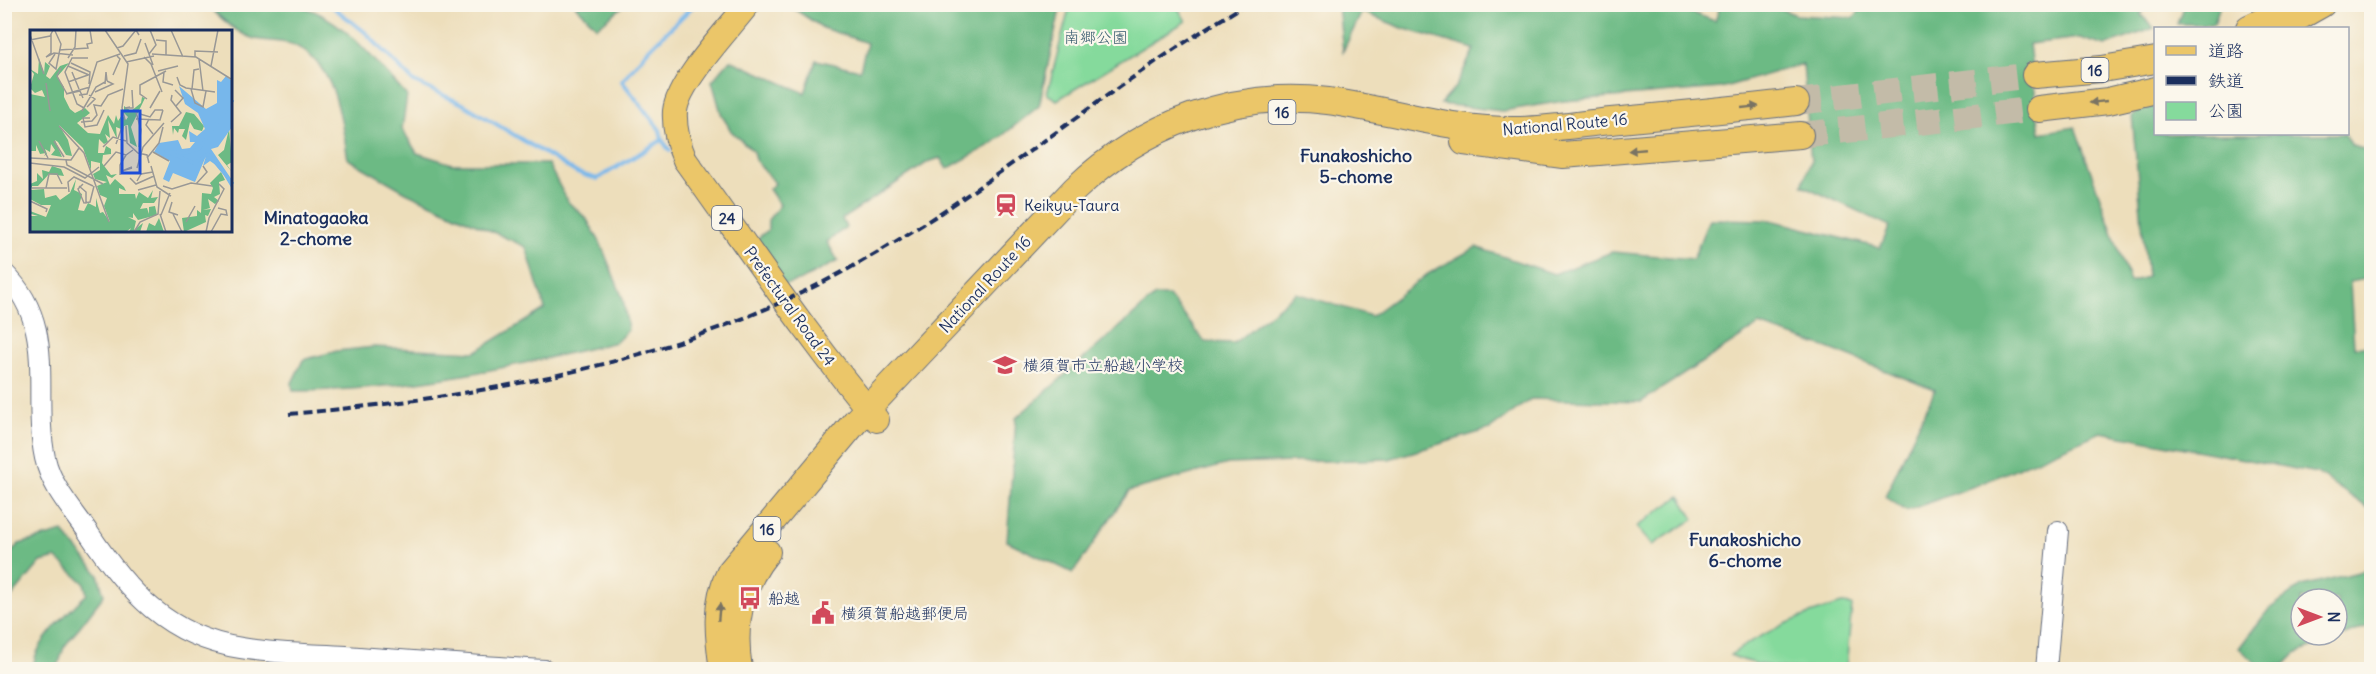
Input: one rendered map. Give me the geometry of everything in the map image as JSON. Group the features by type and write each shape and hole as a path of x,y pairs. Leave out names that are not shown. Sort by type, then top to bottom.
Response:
{"highway":[{"path":"2251,27 2297,4"},
{"path":"2280,27 2322,4"},
{"name":"16","path":"2035,75 2102,69 2154,60"},
{"name":"16","path":"2039,109 2108,101 2154,90"},
{"name":"National Route 16","path":"723,669 718,633 720,599 730,572 1098,167 1138,141 1203,111 1277,100 1326,101 1455,126 1522,130 1796,102"},
{"path":"1710,111 1704,119 1703,133 1707,139 1718,142"},
{"name":"National Route 16","path":"739,669 736,624 747,581 872,414 1096,189 1163,144 1205,125 1251,115 1315,113 1526,152 1563,155 1800,135"},
{"path":"1676,114 1684,118 1689,126 1689,141 1684,146"}],"main road":[{"name":"Prefectural Road 24","path":"748,4 679,95 675,126 679,145 685,160 856,398 872,414"}],"street":[{"path":"4,273 27,301 39,337 43,442 52,479 118,577 154,611 201,637 240,648 421,663 545,669"},
{"path":"2046,669 2058,531"}],"green space":[{"path":"275,3 295,5 312,10 343,29 407,96 402,129 417,153 452,164 548,164 568,202 586,218 600,242 623,299 628,330 616,342 496,369 375,387 293,391 292,383 303,360 337,351 374,347 475,352 545,309 526,247 406,192 348,159 335,95 329,80 310,55 292,44 248,37 229,25 207,5"},
{"path":"1667,4 1715,21 1721,4 1771,5 1796,15 1853,18 1866,4 2144,5 2141,15 2154,28 2105,46 2080,38 2029,44 2040,133 2075,127 2130,282 2147,277 2132,115 2154,105 2154,135 2346,135 2352,146 2371,151 2371,278 2350,282 2354,347 2371,345 2371,510 2317,473 2101,432 1980,484 1906,511 1885,496 1935,390 1828,348 1759,325 1641,402 1531,399 1490,429 1389,459 1228,464 1129,491 1073,573 1007,541 1016,418 1155,296 1169,296 1205,342 1234,343 1296,293 1371,316 1428,274 1476,247 1554,274 1612,252 1693,259 1709,219 1771,220 1880,248 1890,226 1802,185 1811,161 1803,64 1721,88 1564,101 1502,111 1440,104 1456,86 1474,49 1405,29 1362,12 1343,51 1338,5"},
{"path":"2184,4 2220,5 2214,24 2177,24"},
{"path":"575,5 625,5 597,27"},
{"path":"788,5 1061,5 1039,106 992,144 947,169 940,158 928,162 842,219 846,227 827,242 838,261 801,280 784,285 753,242 768,230 768,220 780,205 769,189 775,183 755,160 753,151 731,131 721,113 712,81 730,60 805,93 816,60 860,70 867,43 823,28"},
{"name":"南郷公園","path":"1070,5 1176,5 1186,21 1057,100 1047,94"},
{"path":"1680,496 1694,519 1652,545 1636,527"},
{"path":"63,532 98,574 104,595 64,647 57,669 35,669 34,661 44,640 62,618 87,594 84,583 56,558 41,562 5,605 5,559 19,544"},
{"path":"2371,569 2371,625 2349,633 2349,587 2301,587"},
{"path":"2289,595 2289,647 2313,647 2295,654 2284,665 2261,667 2239,648 2269,609"},
{"path":"1842,604 1852,605 1846,668 1773,667 1730,655 1784,625"}],"waterway":[{"path":"329,4 365,32 414,82 463,104 577,173 597,179 662,140"},
{"path":"670,151 662,140 660,130 622,81 646,52 695,4"}],"tunnel":[{"path":"1796,102 2035,75"},
{"path":"1800,135 2039,109"}],"railway":[{"path":"289,414 439,397 513,384 658,349 728,324 798,294 866,259 915,229 963,198 1150,66 1247,4"}],"place":[{"name":"Keikyu-Taura","path":"1006,205"},
{"name":"横須賀市立船越小学校","path":"1005,365"},
{"name":"船越","path":"750,598"},
{"name":"横須賀船越郵便局","path":"823,613"}],"district":[{"name":"Funakoshicho 5-chome","path":"1356,165"},
{"name":"Minatogaoka 2-chome","path":"316,227"},
{"name":"Funakoshicho 6-chome","path":"1745,549"}]}
